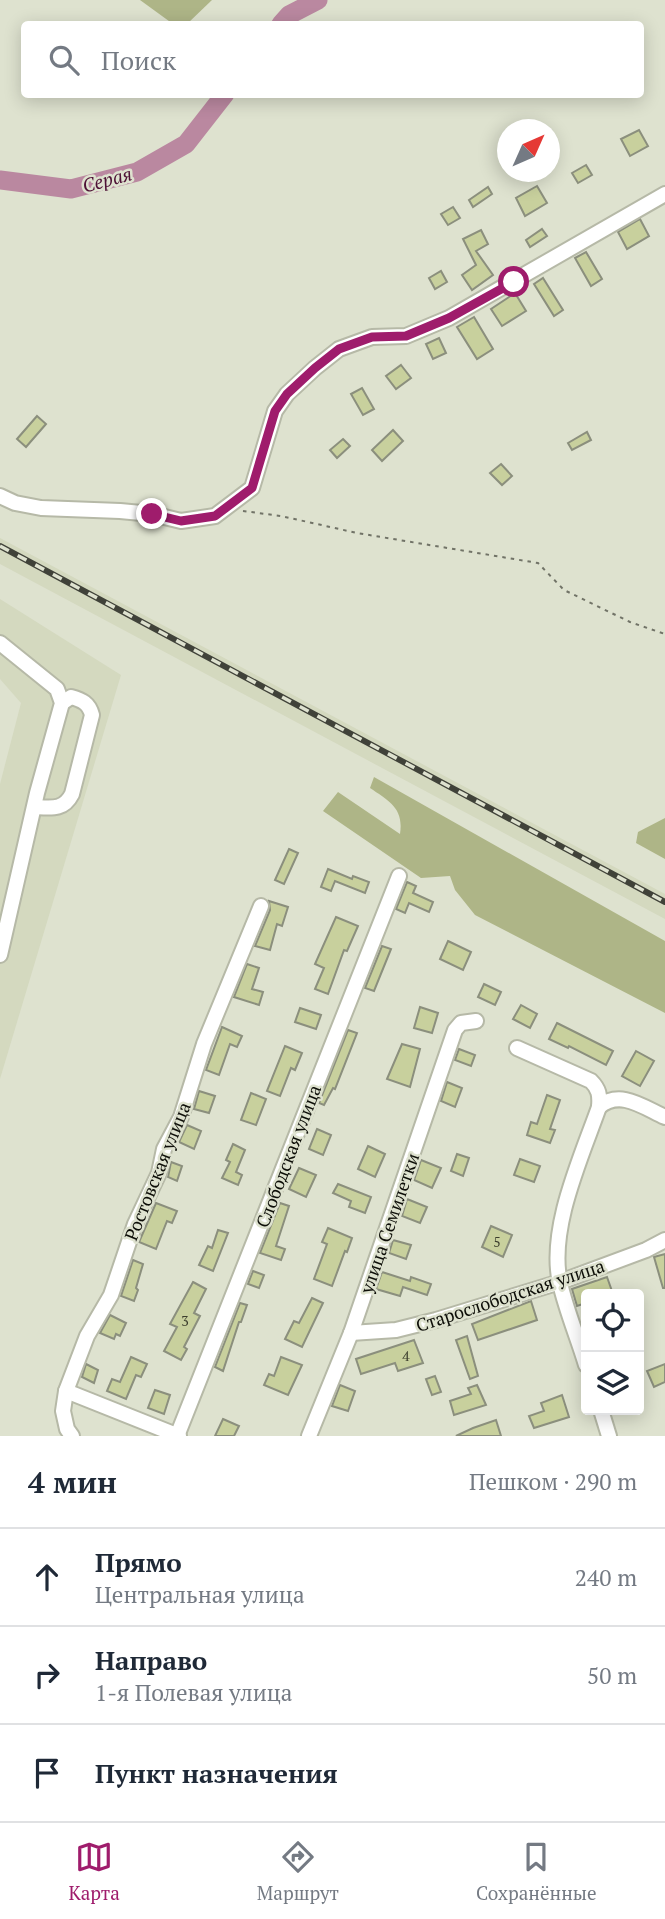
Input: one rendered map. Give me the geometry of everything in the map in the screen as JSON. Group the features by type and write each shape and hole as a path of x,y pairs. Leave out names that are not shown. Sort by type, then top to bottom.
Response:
{"street":[{"path":"0,496 15,503 41,508 120,511 181,521 215,516 252,488 275,411 287,394 339,349 372,337 406,336 449,318 665,194"},
{"path":"0,643 57,689 62,704 37,793 36,807 0,955"},
{"path":"36,807 58,808 68,803 92,715 90,707 82,700 71,697 62,704"},
{"name":"Слободская улица","path":"178,1436 399,876"},
{"name":"Ростовская улица","path":"72,1436 67,1429 63,1411 66,1391 87,1336 111,1295 135,1224 159,1173 164,1149 181,1117 204,1044 261,906"},
{"name":"улица Семилетки","path":"309,1436 351,1333 455,1030 461,1023 476,1021"},
{"path":"517,1048 590,1081 597,1088 600,1097 599,1107 566,1203 557,1249 560,1282 582,1352"},
{"path":"599,1107 607,1100 627,1099 665,1117"},
{"name":"Старослободская улица","path":"351,1333 396,1330 560,1282 646,1250 665,1240"},
{"path":"66,1391 178,1436"},
{"path":"603,1415 609,1436"}],"path":[{"path":"225,508 538,563 565,590 630,622 665,634"}],"shaded area":[{"path":"0,538 665,894 665,919 0,564"},
{"path":"0,599 121,675 0,1079 0,784 21,703 0,679"}],"green space":[{"path":"140,0 212,0 190,21 169,21"},
{"path":"374,777 665,941 665,1013 475,915 455,890 450,876 421,878 323,811 338,792 400,834 400,818 394,806 370,788"},
{"path":"665,818 665,859 636,843 638,832"}],"building":[{"path":"639,130 648,146 630,156 621,139"},
{"path":"586,165 592,175 578,183 572,173"},
{"path":"537,186 547,203 525,216 516,198"},
{"path":"488,187 492,194 473,207 469,200"},
{"path":"453,207 460,218 448,225 441,214"},
{"path":"640,219 649,236 627,249 618,232"},
{"path":"542,229 547,236 530,247 526,240"},
{"path":"481,230 488,244 476,251 493,275 472,290 462,275 476,265 463,239"},
{"path":"586,252 602,279 591,286 575,258"},
{"path":"441,271 447,282 435,289 429,278"},
{"path":"543,278 563,310 554,316 534,284"},
{"path":"515,293 526,311 502,326 491,309"},
{"path":"474,317 493,349 477,359 457,327"},
{"path":"439,338 446,353 433,359 426,344"},
{"path":"401,365 411,378 396,389 386,376"},
{"path":"362,388 374,409 363,415 351,394"},
{"path":"37,416 46,424 26,447 17,439"},
{"path":"393,430 403,441 382,461 372,450"},
{"path":"587,432 591,440 572,450 568,443"},
{"path":"343,439 350,446 337,458 330,450"},
{"path":"501,464 512,476 502,485 490,473"},
{"path":"289,849 298,853 284,884 275,880"},
{"path":"328,869 352,879 353,876 369,882 365,893 335,881 331,891 321,887"},
{"path":"407,882 416,886 413,893 433,902 429,912 409,903 405,913 396,909"},
{"path":"269,901 288,907 282,926 277,924 270,950 255,946 270,910"},
{"path":"336,917 358,926 347,951 344,950 328,994 315,989 324,968 315,964"},
{"path":"448,941 471,952 463,970 440,959"},
{"path":"382,946 391,949 374,991 365,988"},
{"path":"247,964 259,968 252,989 263,992 259,1005 234,997"},
{"path":"484,984 501,992 495,1005 478,997"},
{"path":"521,1005 537,1014 530,1028 513,1019"},
{"path":"420,1007 438,1013 432,1033 414,1028"},
{"path":"300,1008 321,1015 316,1029 295,1022"},
{"path":"557,1023 613,1051 606,1065 549,1039"},
{"path":"222,1027 242,1036 237,1047 230,1044 219,1075 206,1070"},
{"path":"348,1030 357,1033 335,1089 333,1088 324,1105 319,1103"},
{"path":"402,1044 420,1049 410,1087 387,1079"},
{"path":"285,1046 302,1053 295,1070 291,1068 280,1096 267,1091"},
{"path":"459,1049 475,1055 471,1066 455,1060"},
{"path":"636,1051 654,1061 640,1086 622,1076"},
{"path":"447,1082 462,1088 455,1107 441,1101"},
{"path":"199,1091 215,1096 209,1113 194,1109"},
{"path":"251,1093 266,1099 256,1125 241,1120"},
{"path":"547,1095 560,1100 550,1129 555,1130 550,1143 527,1135 531,1122 537,1124"},
{"path":"187,1125 201,1131 194,1149 179,1142"},
{"path":"317,1129 331,1135 323,1155 309,1149"},
{"path":"233,1144 245,1150 236,1172 242,1175 238,1185 222,1178 230,1162 226,1160"},
{"path":"368,1146 385,1154 375,1177 358,1169"},
{"path":"457,1154 469,1158 463,1176 451,1171"},
{"path":"520,1159 540,1166 534,1182 514,1175"},
{"path":"421,1160 441,1168 432,1188 414,1180"},
{"path":"171,1162 182,1166 177,1181 168,1177"},
{"path":"299,1168 316,1175 306,1197 289,1189"},
{"path":"338,1184 371,1197 365,1213 349,1207 351,1201 333,1193"},
{"path":"407,1199 427,1207 420,1223 402,1216"},
{"path":"156,1203 177,1211 172,1223 167,1221 156,1249 139,1242"},
{"path":"280,1203 289,1206 276,1246 285,1249 281,1260 260,1253"},
{"path":"491,1226 512,1235 503,1257 482,1247"},
{"path":"328,1228 352,1238 332,1286 314,1279 327,1244 322,1242"},
{"path":"218,1230 228,1233 213,1271 199,1265 208,1246 212,1248"},
{"path":"393,1240 411,1245 406,1259 389,1253"},
{"path":"665,1254 665,1288 663,1288 654,1257"},
{"path":"133,1260 143,1264 134,1301 121,1296"},
{"path":"253,1271 264,1275 259,1288 248,1284"},
{"path":"382,1272 431,1284 427,1295 403,1287 400,1296 376,1289"},
{"path":"607,1277 611,1289 581,1289 581,1305 577,1306 572,1289"},
{"path":"193,1282 206,1289 194,1313 200,1316 184,1347 187,1349 181,1360 164,1351 177,1327 170,1324"},
{"path":"312,1298 323,1303 302,1347 285,1339 294,1321 299,1323"},
{"path":"531,1301 537,1320 478,1340 472,1324"},
{"path":"240,1303 247,1305 223,1371 215,1367"},
{"path":"110,1315 126,1323 120,1336 116,1334 114,1339 100,1333"},
{"path":"467,1336 478,1376 470,1379 456,1340"},
{"path":"414,1340 423,1363 398,1371 395,1363 361,1374 356,1359"},
{"path":"131,1357 147,1364 141,1377 136,1375 126,1399 107,1391 112,1379 120,1382"},
{"path":"281,1357 302,1365 288,1395 264,1385 269,1374 274,1376"},
{"path":"86,1364 98,1370 94,1383 82,1377"},
{"path":"665,1364 665,1382 654,1387 647,1371"},
{"path":"435,1376 441,1392 432,1395 426,1379"},
{"path":"340,1385 355,1391 348,1411 332,1406"},
{"path":"477,1385 486,1405 454,1415 450,1401 471,1394 468,1388"},
{"path":"155,1390 170,1395 164,1414 148,1408"},
{"path":"562,1395 569,1417 534,1428 529,1416 544,1411 541,1403"},
{"path":"223,1419 239,1426 234,1436 215,1436"},
{"path":"496,1420 501,1436 456,1436 473,1428"}],"waterway":[{"name":"Серая","path":"284,21 289,15 318,0"},
{"name":"Серая","path":"0,180 71,189 137,172 186,144 222,98"}],"railway":[{"path":"0,546 665,902"}],"route":[{"path":"152,514 181,521 215,516 252,488 275,411 287,394 339,349 372,337 406,336 449,318 514,282"}]}
